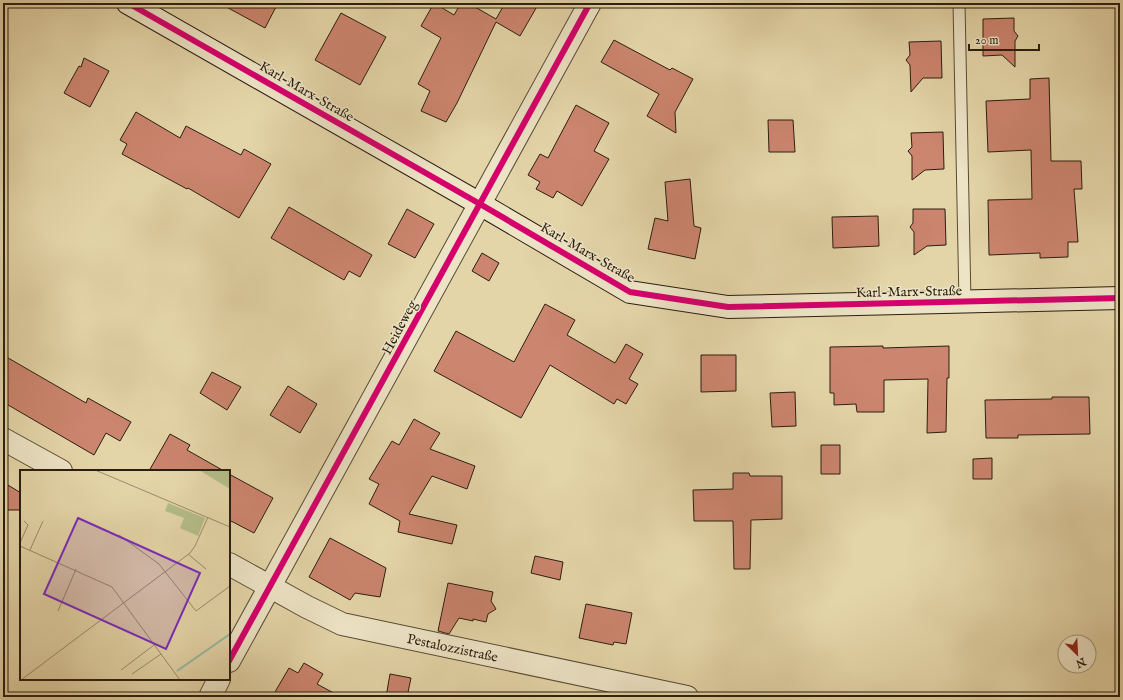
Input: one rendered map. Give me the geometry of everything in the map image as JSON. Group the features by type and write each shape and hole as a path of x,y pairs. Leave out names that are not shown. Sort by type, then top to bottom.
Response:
{"street":[{"name":"Karl-Marx-Straße","path":"128,3 480,204 630,292 728,307 1120,298"},
{"name":"Heideweg","path":"230,659 590,3"},
{"path":"3,439 59,470"},
{"name":"Pestalozzistraße","path":"230,565 342,624 687,697"},
{"path":"210,697 218,680"}],"lane":[{"path":"959,3 965,302"}],"building":[{"path":"219,3 278,3 265,28"},
{"path":"434,3 454,15 461,3 468,3 496,19 505,3 539,3 520,36 496,22 457,103 446,122 421,111 430,91 418,84 441,38 421,26"},
{"path":"341,13 386,37 360,85 315,60"},
{"path":"1014,18 1014,31 1018,36 1015,41 1015,67 1002,55 983,56 983,19"},
{"path":"614,40 670,70 672,68 693,79 675,112 676,133 647,116 659,94 601,62"},
{"path":"941,41 942,78 923,78 911,92 910,65 906,60 910,55 909,42"},
{"path":"84,58 109,71 90,107 64,93 79,66 81,67"},
{"path":"1049,78 1051,161 1081,161 1082,189 1074,189 1078,242 1068,242 1068,257 1040,258 1040,253 989,255 988,200 1032,199 1031,150 988,152 986,101 1030,99 1030,79"},
{"path":"576,105 609,123 594,151 609,159 582,206 557,191 553,198 536,189 540,182 528,175 540,154 548,158"},
{"path":"136,112 180,138 186,126 241,155 244,149 271,164 239,218 188,188 187,189 122,154 127,144 120,140"},
{"path":"768,120 793,120 795,152 769,152"},
{"path":"943,132 944,169 925,170 912,180 912,156 908,151 912,147 911,133"},
{"path":"690,179 694,226 701,228 695,259 648,249 655,218 668,221 665,182"},
{"path":"289,207 372,255 360,277 349,271 344,280 271,238"},
{"path":"407,209 434,224 415,258 388,244"},
{"path":"913,209 945,209 946,245 927,246 914,255 914,232 910,227 913,223"},
{"path":"878,216 879,246 833,248 832,217"},
{"path":"482,253 499,263 489,281 472,271"},
{"path":"545,304 575,320 567,335 615,363 626,344 643,354 629,379 638,384 626,404 617,399 614,404 550,365 521,418 434,371 456,331 514,362"},
{"path":"883,346 883,348 949,346 946,432 927,433 928,379 884,380 884,412 857,412 856,404 834,405 834,393 830,393 830,347"},
{"path":"3,355 86,403 88,398 131,422 120,441 106,433 94,455 3,402"},
{"path":"701,355 736,355 736,391 701,392"},
{"path":"212,372 241,387 227,410 200,393"},
{"path":"288,386 317,404 300,433 270,415"},
{"path":"795,392 796,426 772,427 770,393"},
{"path":"1052,397 1089,397 1090,434 1018,435 1018,438 986,438 985,400 1052,399"},
{"path":"414,419 440,433 430,449 475,466 467,489 432,476 409,514 457,525 452,544 398,532 400,521 369,504 379,484 369,479 392,441 399,445"},
{"path":"170,434 190,445 187,450 222,470 150,470"},
{"path":"821,445 840,445 840,474 821,474"},
{"path":"992,458 992,479 973,479 973,459"},
{"path":"733,473 749,473 750,476 782,476 782,519 751,520 750,569 734,569 733,521 694,521 693,490 733,489"},
{"path":"230,475 273,498 254,533 230,521"},
{"path":"3,482 20,492 20,510 3,510"},
{"path":"330,538 386,568 380,597 355,593 350,600 309,577"},
{"path":"535,556 563,562 560,580 531,573"},
{"path":"448,583 493,592 491,601 496,609 488,614 486,622 459,618 449,634 438,631"},
{"path":"586,604 632,613 626,644 614,642 613,645 579,638"},
{"path":"304,663 323,674 317,684 341,697 272,697 289,668 298,673"},
{"path":"390,674 411,678 407,697 386,697"}],"cycle path":[{"path":"128,3 480,204 630,292 728,307 1120,298"},
{"path":"230,659 590,3"}]}
